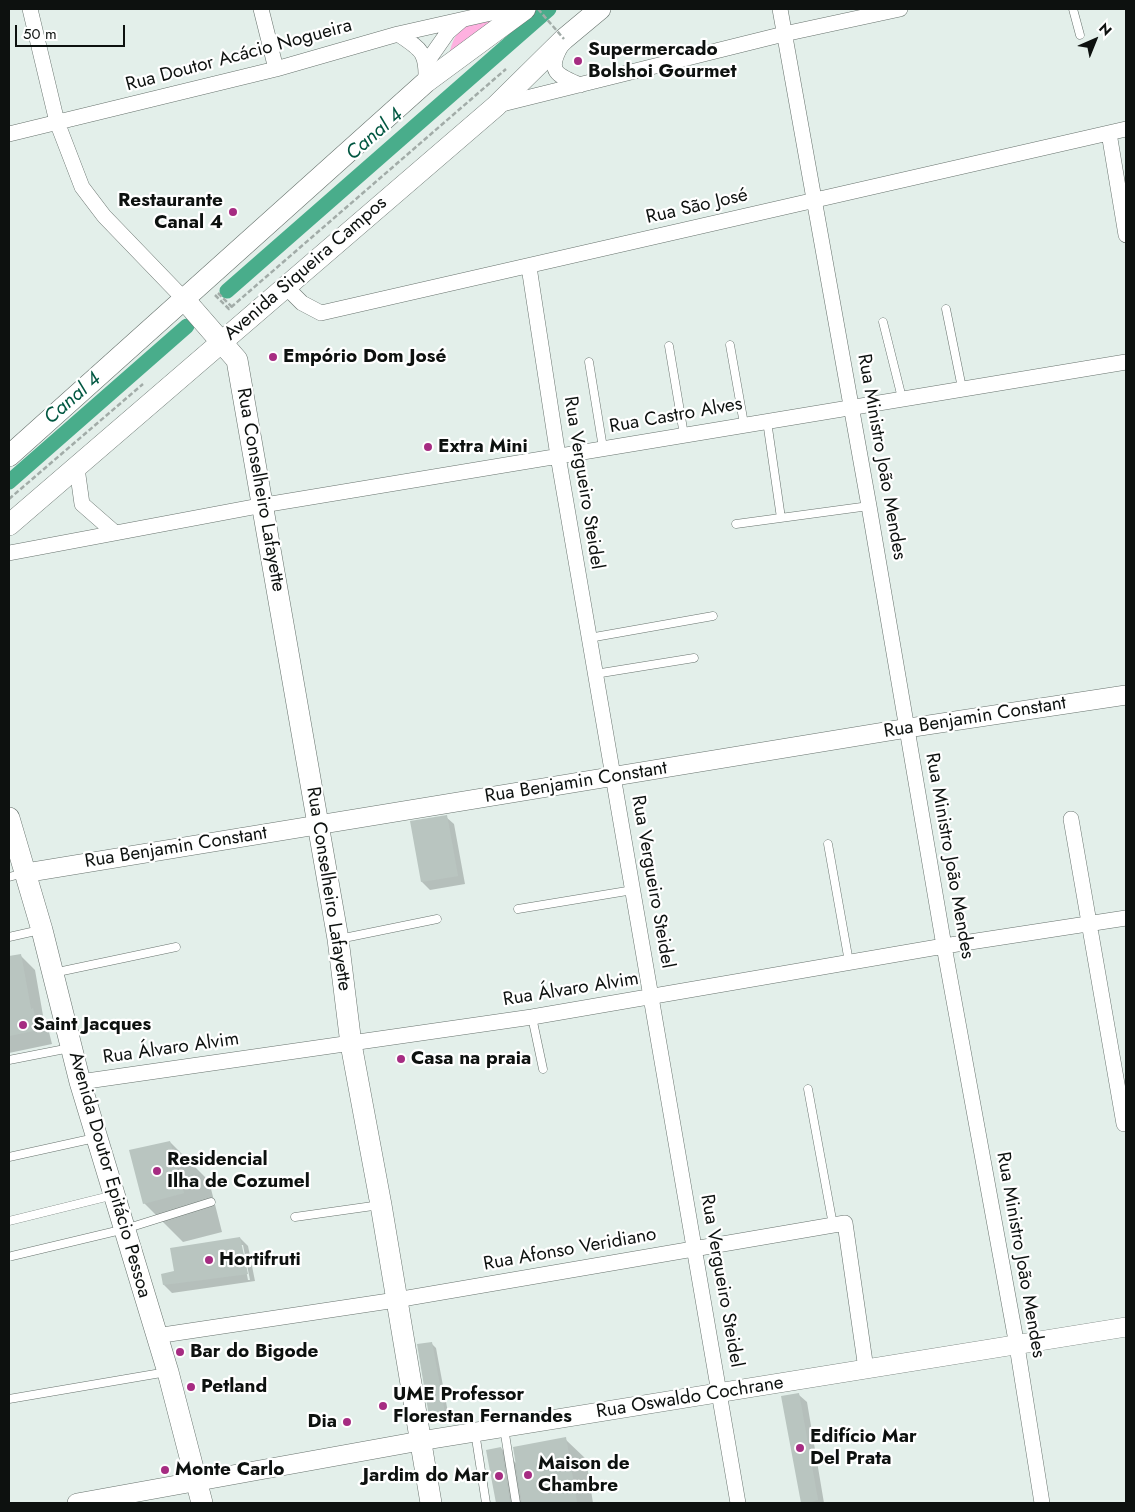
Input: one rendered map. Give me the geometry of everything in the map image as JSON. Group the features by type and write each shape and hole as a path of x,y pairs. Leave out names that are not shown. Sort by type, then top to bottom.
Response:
{"main road":[{"path":"13,451 188,303 205,279 426,72 525,9"},
{"name":"Avenida Siqueira Campos","path":"9,525 77,468 217,337 235,312 285,286 496,106 556,33 600,9"},
{"name":"Rua Conselheiro Lafayette","path":"188,303 237,360 264,505 338,939 351,1044 381,1204 431,1503"},
{"name":"Avenida Doutor Epitácio Pessoa","path":"10,829 17,875 42,930 80,1082 116,1195 168,1372 202,1503"}],"street":[{"path":"30,9 57,122 75,173 94,204 188,303"},
{"path":"261,9 276,69"},
{"name":"Rua Doutor Acácio Nogueira","path":"9,134 276,69 398,34 509,9"},
{"name":"Rua Ministro João Mendes","path":"780,9 813,200 852,406 944,946 1017,1346 1042,1503"},
{"path":"496,106 784,34 900,9"},
{"path":"426,72 448,32 463,19"},
{"path":"556,33 553,63 556,72 560,77 580,85"},
{"path":"398,34 417,46 426,72"},
{"name":"Rua São José","path":"285,286 302,304 322,313 1126,129"},
{"path":"1109,133 1126,235"},
{"name":"Rua Vergueiro Steidel","path":"529,267 558,456 612,777 652,997 738,1503"},
{"name":"Rua Castro Alves","path":"9,553 264,505 1126,362"},
{"path":"77,468 82,504 114,532"},
{"name":"Rua Benjamin Constant","path":"17,875 908,728 1126,695"},
{"path":"1070,819 1124,1124"},
{"name":"Rua Álvaro Alvim","path":"80,1082 532,1017 944,946 1126,918"},
{"path":"833,1225 845,1223 866,1369"},
{"name":"Rua Afonso Veridiano","path":"156,1336 396,1300 833,1225"},
{"name":"Rua Oswaldo Cochrane","path":"77,1503 197,1483 420,1441 1126,1327"}],"lane":[{"path":"1073,9 1080,35"},
{"path":"946,309 962,388"},
{"path":"883,322 902,398"},
{"path":"669,346 684,435"},
{"path":"730,346 744,424"},
{"path":"589,362 603,448"},
{"path":"766,421 781,518"},
{"path":"736,524 869,506"},
{"path":"589,638 713,616"},
{"path":"595,674 694,658"},
{"path":"828,844 848,962"},
{"path":"518,909 633,890"},
{"path":"338,939 437,919"},
{"path":"9,937 42,930"},
{"path":"52,973 176,947"},
{"path":"532,1017 543,1069"},
{"path":"9,1060 72,1047"},
{"path":"808,1089 833,1225"},
{"path":"9,1157 97,1137"},
{"path":"9,1221 116,1195"},
{"path":"12,1256 125,1229 211,1202"},
{"path":"295,1217 381,1204"},
{"path":"9,1400 168,1372"},
{"path":"504,1428 516,1503"},
{"path":"475,1432 486,1503"}],"path":[{"path":"538,9 556,33"},
{"path":"205,279 235,312 512,64"},
{"path":"9,498 144,383"}],"shaded area":[{"path":"514,11 448,64 455,38 468,24"}],"building":[{"path":"447,815 458,876 421,882 410,821"},
{"path":"21,954 31,1009 33,1008 38,1030 9,1036 9,956"},
{"name":"Residencial Ilha de Cozumel","path":"170,1141 184,1193 143,1204 129,1150"},
{"name":"Hortifruti","path":"240,1237 248,1274 163,1285 161,1274 174,1271 170,1248"},
{"path":"432,1342 445,1413 429,1416 417,1344"},
{"name":"Edifício Mar Del Prata","path":"799,1393 818,1500 807,1503 801,1503 781,1396"},
{"path":"566,1437 577,1503 522,1503 513,1447"},
{"name":"Jardim do Mar","path":"501,1447 510,1503 496,1503 486,1450"}],"waterway":[{"name":"Canal 4","path":"227,291 549,9"},
{"name":"Canal 4","path":"9,482 187,326"}],"place":[{"name":"Supermercado Bolshoi Gourmet","path":"578,61"},
{"name":"Restaurante Canal 4","path":"233,212"},
{"name":"Empório Dom José","path":"273,357"},
{"name":"Extra Mini","path":"428,447"},
{"name":"Saint Jacques","path":"23,1025"},
{"name":"Casa na praia","path":"401,1059"},
{"name":"Residencial Ilha de Cozumel","path":"157,1171"},
{"name":"Hortifruti","path":"209,1260"},
{"name":"Bar do Bigode","path":"180,1352"},
{"name":"Petland","path":"191,1387"},
{"name":"UME Professor Florestan Fernandes","path":"383,1406"},
{"name":"Dia","path":"347,1422"},
{"name":"Edifício Mar Del Prata","path":"800,1448"},
{"name":"Monte Carlo","path":"165,1470"},
{"name":"Maison de Chambre","path":"528,1475"},
{"name":"Jardim do Mar","path":"499,1476"}]}
